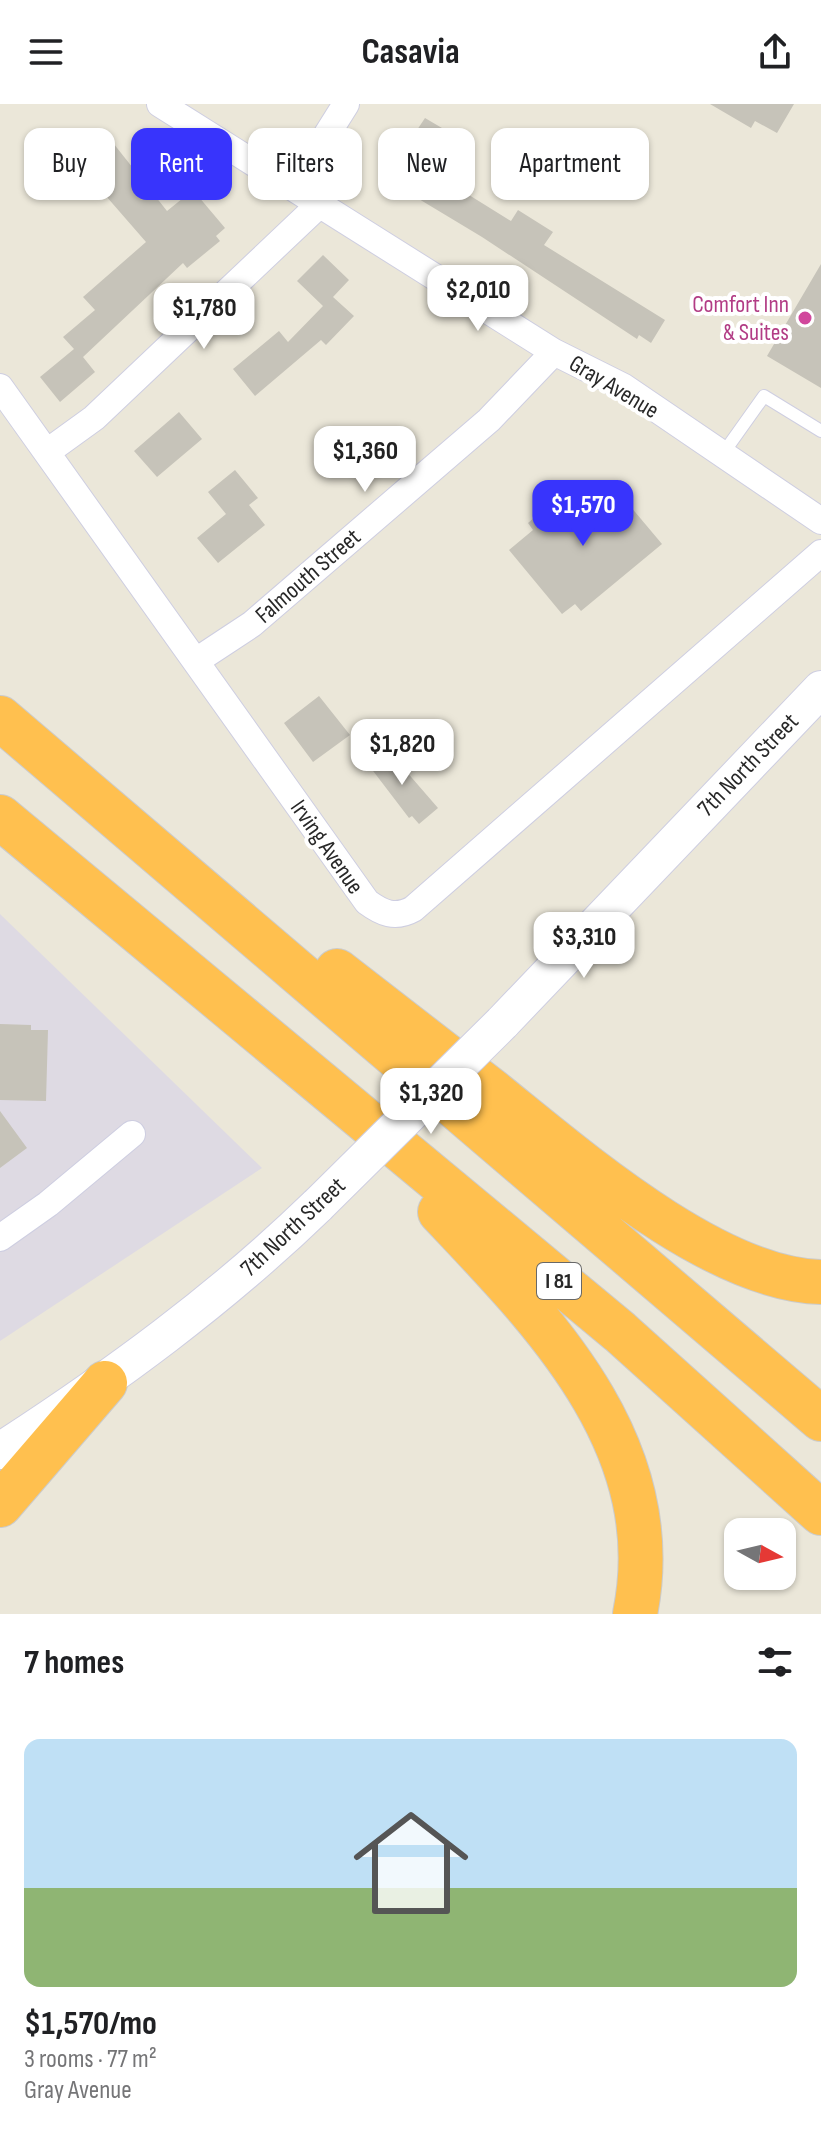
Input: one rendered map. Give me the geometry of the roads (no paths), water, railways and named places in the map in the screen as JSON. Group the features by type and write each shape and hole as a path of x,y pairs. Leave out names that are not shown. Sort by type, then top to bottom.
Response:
{"highway":[{"path":"0,716 564,1148 663,1220 719,1252 770,1272 821,1282"},
{"path":"0,716 821,1419"},
{"name":"I 81","path":"0,817 292,1056 620,1332 821,1513"},
{"path":"292,1056 474,1248 566,1351 605,1416 631,1488 639,1537 635,1614"},
{"path":"0,1505 105,1383"}],"street":[{"name":"Gray Avenue","path":"160,104 248,159"},
{"path":"331,128 346,104"},
{"name":"Gray Avenue","path":"314,200 554,352 624,387 821,521"},
{"path":"47,452 94,418 320,204"},
{"name":"Falmouth Street","path":"196,661 252,624 489,420 554,352"},
{"name":"Irving Avenue","path":"0,387 367,902 382,913 402,915 487,848 821,553"},
{"name":"7th North Street","path":"0,1451 105,1383 263,1259 502,1023 821,689"},
{"path":"0,1238 48,1204 132,1134"}],"lane":[{"path":"722,455 764,396 821,431"}],"place":[{"name":"Comfort Inn & Suites","path":"805,318"}]}
